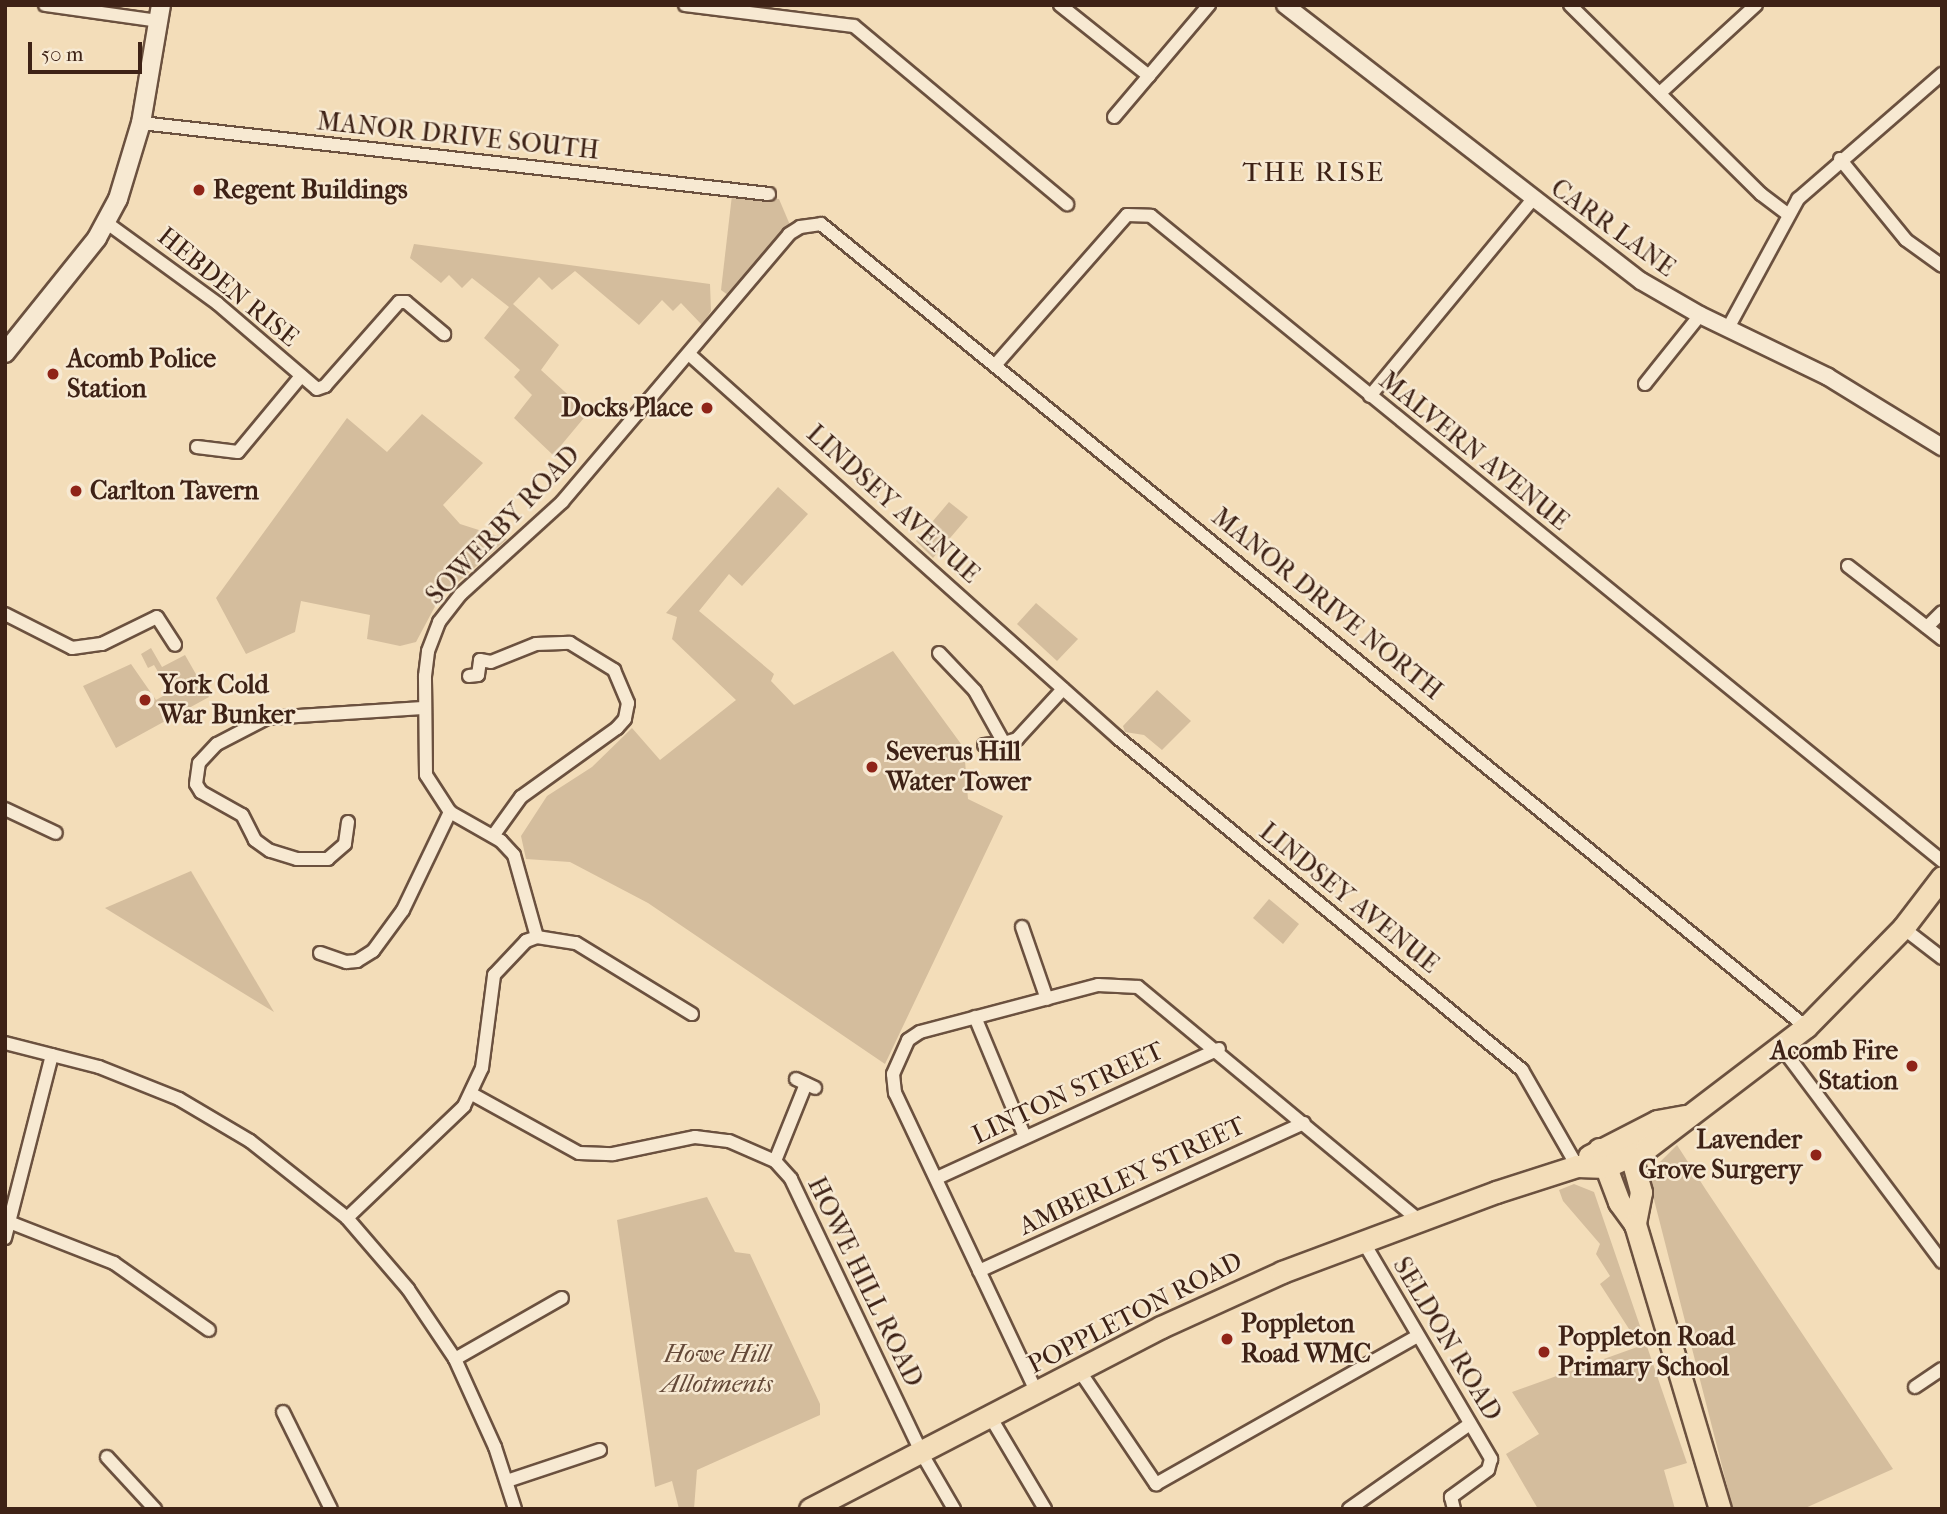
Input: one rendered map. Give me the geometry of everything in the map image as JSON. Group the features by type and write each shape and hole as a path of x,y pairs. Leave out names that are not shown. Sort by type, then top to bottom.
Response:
{"main road":[{"path":"5,353 107,223 141,123 160,13"},
{"path":"1720,1509 1636,1224 1619,1202 1603,1158 1628,1146 1666,1137 1685,1116 1782,1048 1903,928 1942,877"},
{"path":"1628,1146 1641,1192 1636,1224"},
{"name":"POPPLETON ROAD","path":"810,1509 1223,1298 1496,1192 1603,1158"}],"street":[{"path":"45,5 160,13"},
{"path":"685,5 854,26 1068,204"},
{"path":"1060,5 1149,76"},
{"path":"1114,117 1209,5"},
{"name":"CARR LANE","path":"1285,5 1532,200 1641,281 1700,315 1828,377 1942,447"},
{"path":"1570,5 1761,194 1788,215"},
{"path":"1661,93 1756,5"},
{"path":"1728,328 1788,215 1810,185 1942,74"},
{"name":"MANOR DRIVE SOUTH","path":"141,123 769,194"},
{"path":"1840,159 1906,240 1942,266"},
{"path":"1370,396 1532,200"},
{"name":"MALVERN AVENUE","path":"996,363 1127,215 1139,213 1152,216 1942,861"},
{"name":"HEBDEN RISE","path":"107,223 218,304 317,388 325,386 399,302 406,302 444,334"},
{"name":"SOWERBY ROAD","path":"537,937 517,861 493,836 450,812 426,775 423,708 428,651 439,622 461,594 562,502 690,355 789,234 814,223"},
{"name":"MANOR DRIVE NORTH","path":"814,223 828,228 996,363 1806,1027"},
{"path":"1645,384 1700,315"},
{"name":"LINDSEY AVENUE","path":"690,355 1063,689 1522,1070 1577,1166"},
{"path":"197,447 238,452 300,376"},
{"path":"1848,566 1942,639"},
{"path":"1927,627 1942,612"},
{"path":"5,614 72,648 102,644 158,617 175,645"},
{"path":"469,676 478,675 480,660 491,662 536,644 570,643 614,670 628,703 625,719 617,728 521,797 493,836"},
{"path":"939,653 975,691 1004,743"},
{"path":"984,745 1017,739 1063,689"},
{"path":"348,822 345,844 328,859 280,855 255,840 242,815 201,792 196,783 199,763 217,744 267,718 423,708"},
{"path":"5,809 56,833"},
{"path":"320,953 346,962 357,961 373,951 403,911 450,812"},
{"path":"1022,927 1047,999"},
{"path":"1903,928 1942,958"},
{"path":"347,1218 472,1094 482,1068 494,975 516,948 537,937 576,943 692,1014"},
{"path":"1037,1393 937,1178 894,1093 893,1074 914,1035 1047,999 1127,983 1150,994 1219,1049 1420,1221"},
{"path":"975,1017 1025,1137"},
{"path":"5,1043 141,1082 217,1120 285,1166 347,1218 408,1289 455,1359 507,1481 515,1509"},
{"path":"1782,1048 1942,1262"},
{"name":"LINTON STREET","path":"937,1178 1219,1049"},
{"path":"5,1238 52,1055"},
{"path":"775,1161 806,1084"},
{"name":"HOWE HILL ROAD","path":"472,1094 579,1153 613,1154 695,1137 729,1141 775,1161 791,1179 922,1454 954,1509"},
{"name":"AMBERLEY STREET","path":"979,1271 1304,1123"},
{"path":"9,1222 114,1263 209,1330"},
{"name":"SELDON ROAD","path":"1364,1242 1416,1337 1492,1459 1488,1470 1451,1497 1454,1509"},
{"path":"455,1359 562,1298"},
{"path":"1079,1370 1156,1484 1416,1337"},
{"path":"1915,1387 1942,1369"},
{"path":"283,1412 331,1509"},
{"path":"991,1418 1045,1509"},
{"path":"1349,1509 1470,1424"},
{"path":"507,1481 600,1450"},
{"path":"107,1457 155,1509"}],"green space":[{"path":"732,195 779,199 790,225 728,295 721,290"},
{"path":"414,244 710,284 711,311 702,325 681,303 673,311 662,300 639,325 575,271 552,290 539,277 513,304 559,345 541,370 588,413 553,455 514,418 532,395 514,377 520,370 484,338 509,307 472,278 462,288 449,275 441,283 410,258"},
{"path":"422,414 483,463 443,505 460,524 507,539 439,599 416,642 400,646 367,639 370,615 301,601 295,632 246,654 216,598 347,418 387,452"},
{"path":"778,487 808,514 742,586 729,574 699,611 774,674 771,681 794,705 893,651 964,748 968,799 1003,816 885,1064 648,903 570,862 526,859 521,836 547,796 592,767 632,728 660,760 736,700 672,639 677,617 666,613"},
{"path":"949,502 968,517 933,558 916,541"},
{"path":"1036,603 1078,639 1057,661 1017,624"},
{"path":"151,648 162,667 185,655 209,697 116,748 83,686 131,664 156,700 170,692 154,665 148,668 141,654"},
{"path":"1157,690 1191,721 1162,750 1144,735 1125,732 1123,726"},
{"path":"191,871 274,1012 105,908"},
{"path":"1269,899 1299,924 1283,944 1253,918"},
{"path":"1677,1145 1893,1469 1803,1509 1733,1509 1650,1184 1649,1173"},
{"path":"1574,1184 1594,1192 1687,1463 1664,1470 1675,1509 1538,1509 1506,1454 1539,1434 1512,1392 1640,1346 1600,1284 1610,1276 1596,1254 1600,1244 1563,1201 1559,1190"},
{"name":"Howe Hill Allotments","path":"707,1197 735,1252 750,1254 820,1404 820,1415 697,1470 694,1509 679,1509 672,1481 655,1487 617,1220"}],"place":[{"name":"Regent Buildings","path":"199,190"},
{"name":"Acomb Police Station","path":"53,374"},
{"name":"Docks Place","path":"707,408"},
{"name":"Carlton Tavern","path":"76,491"},
{"name":"York Cold War Bunker","path":"145,700"},
{"name":"Severus Hill Water Tower","path":"872,767"},
{"name":"Acomb Fire Station","path":"1912,1066"},
{"name":"Lavender Grove Surgery","path":"1816,1155"},
{"name":"Poppleton Road WMC","path":"1227,1339"},
{"name":"Poppleton Road Primary School","path":"1544,1352"}],"district":[{"name":"THE RISE","path":"1314,172"}]}
